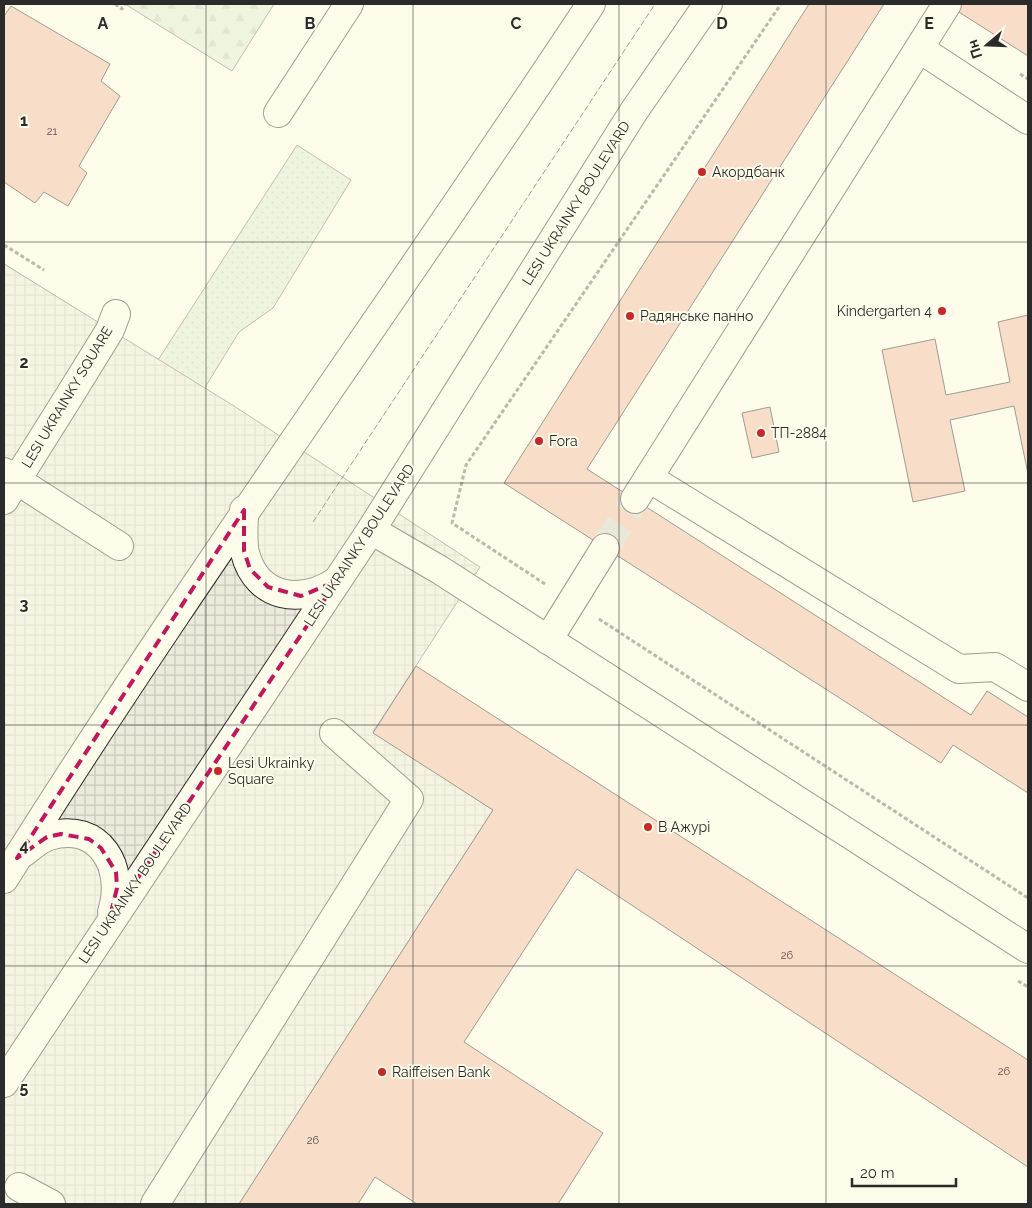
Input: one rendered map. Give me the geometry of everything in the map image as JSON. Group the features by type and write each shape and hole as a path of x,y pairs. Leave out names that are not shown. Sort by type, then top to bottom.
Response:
{"main road":[{"path":"278,113 349,4"},
{"path":"10,868 244,510 445,222 591,4"},
{"name":"LESI UKRAINKY BOULEVARD","path":"4,1082 109,921 371,530 629,120 708,4"},
{"path":"947,4 642,488 959,669 995,667 1028,687"},
{"path":"920,49 1028,120"},
{"name":"LESI UKRAINKY SQUARE","path":"116,314 101,345 8,484 119,546"},
{"path":"244,510 244,551 250,568 268,587 283,594 301,596 314,594 337,582"},
{"path":"371,530 440,570 1028,949"},
{"path":"548,640 605,548"},
{"path":"154,1204 409,799 334,733"},
{"path":"10,868 47,837 60,834 74,834 89,839 101,848 110,859 116,872 118,888 109,921"},
{"path":"19,1187 51,1204"}],"path":[{"path":"115,4 122,9 125,4"},
{"path":"781,4 466,465 452,523 1028,898"},
{"path":"4,246 44,270"}],"highlighted area":[{"path":"244,510 244,551 250,569 268,587 301,596 337,581 109,921 117,888 116,872 101,848 89,839 61,834 47,837 17,858"}],"green space":[{"path":"125,4 274,4 232,71"},
{"path":"297,145 351,180 273,308 239,332 204,389 4,264 158,360"}],"shaded area":[{"name":"Lesi Ukrainky Square","path":"4,264 234,406 480,567 373,732 493,810 239,1204 4,1204"}],"building":[{"path":"809,4 884,4 587,469 971,715 987,691 1028,717 1028,793 953,745 941,763 504,483"},
{"path":"946,4 1028,4 1028,56 951,7"},
{"path":"11,6 110,64 101,81 120,96 79,166 87,173 68,206 44,192 35,203 4,182 4,16"},
{"path":"1028,315 1028,474 1014,406 950,420 965,491 913,502 882,350 935,339 946,395 1010,382 998,322"},
{"name":"ТП-2884","path":"770,407 779,452 752,458 742,413"},
{"path":"416,666 1028,1060 1028,1167 577,869 464,1042 603,1133 558,1204 417,1204 375,1177 358,1204 239,1204 493,810 373,733"}],"tunnel":[{"path":"605,548 635,499"}],"fence":[{"path":"313,522 655,4"}],"place":[{"name":"Акордбанк","path":"702,172"},
{"name":"Kindergarten 4","path":"942,311"},
{"name":"Радянське панно","path":"630,316"},
{"name":"ТП-2884","path":"761,433"},
{"name":"Fora","path":"539,441"},
{"name":"Lesi Ukrainky Square","path":"218,771"},
{"name":"В Ажурі","path":"648,827"},
{"name":"Raiffeisen Bank","path":"382,1072"}]}
